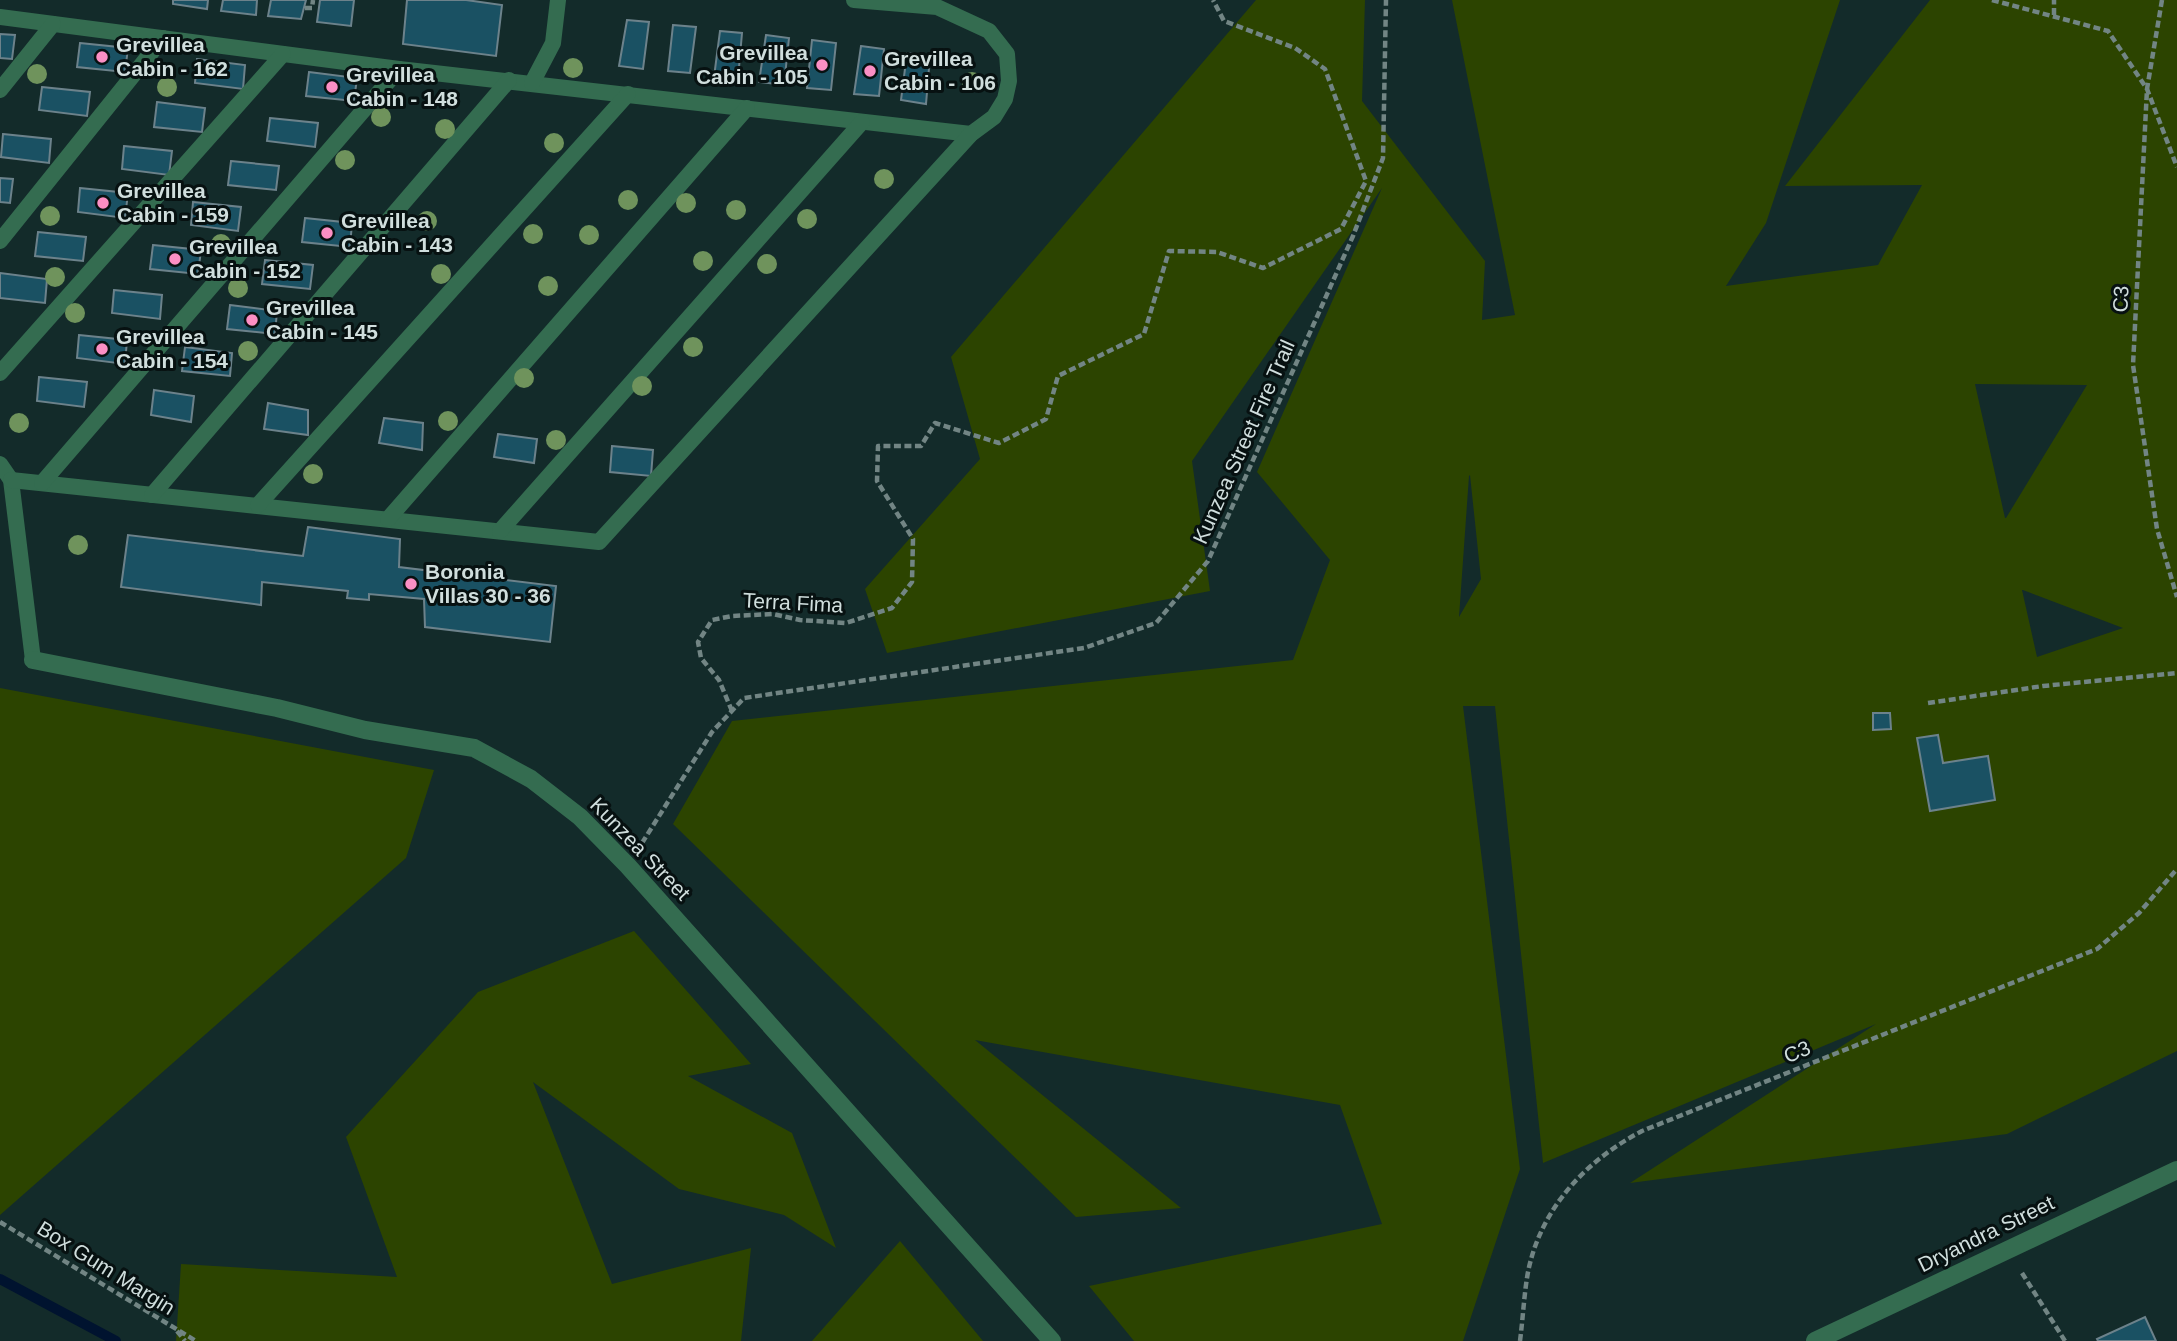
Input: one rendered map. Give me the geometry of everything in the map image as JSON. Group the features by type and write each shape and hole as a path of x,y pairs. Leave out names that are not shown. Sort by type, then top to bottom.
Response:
{"street":[{"name":"Kunzea Street","path":"33,660 277,708 365,730 474,748 531,779 580,817 628,866 1052,1341"},
{"name":"Dryandra Street","path":"1815,1341 2177,1170"}],"lane":[{"path":"532,83 553,43 558,0"},
{"path":"11,480 599,542 971,134 993,117 1005,99 1009,80 1007,54 989,31 937,8 854,0"},
{"path":"0,17 399,69 971,134"},
{"path":"0,90 52,24"},
{"path":"0,241 163,38"},
{"path":"0,373 283,54"},
{"path":"43,483 399,69"},
{"path":"152,495 509,80"},
{"path":"258,505 628,94"},
{"path":"388,519 747,108"},
{"path":"499,531 862,122"},
{"path":"0,464 11,480 33,660"}],"path":[{"path":"305,8 312,8 313,0"},
{"name":"Terra Fima","path":"732,711 719,680 701,658 698,642 712,620 773,614 800,620 846,624 892,608 912,582 912,539 877,481 878,446 921,446 935,423 999,443 1046,419 1058,376 1144,334 1169,251 1217,252 1263,268 1342,229 1366,181 1325,68 1295,48 1224,21 1213,0"},
{"name":"Kunzea Street Fire Trail","path":"732,711 744,698 1084,648 1156,623 1208,561 1353,236 1383,158 1386,0"},
{"path":"1992,0 2108,31 2147,89 2177,167"},
{"path":"2054,0 2054,15"},
{"name":"C3","path":"2162,0 2147,89 2133,365 2157,529 2177,597"},
{"path":"1928,704 2043,686 2177,673"},
{"path":"628,866 712,732 732,711"},
{"name":"C3","path":"1520,1341 1529,1270 1547,1221 1569,1187 1591,1164 1615,1145 1642,1131 2097,949 2139,913 2177,869"},
{"name":"Box Gum Margin","path":"0,1222 196,1341"},
{"path":"2022,1273 2065,1341"},
{"path":"177,1330 184,1341"}],"green space":[{"path":"1256,0 1365,0 1362,101 1485,261 1482,320 1515,315 1452,0 1840,0 1766,223 1726,286 1878,265 1922,185 1785,186 1930,0 2177,0 2177,1051 2007,1134 1630,1183 1876,1024 1543,1163 1495,706 1463,706 1520,1169 1463,1341 1134,1341 1089,1286 1382,1224 1340,1105 975,1040 1181,1208 1076,1217 673,824 732,721 1293,660 1330,560 1257,472 1382,188 1192,461 1210,591 887,653 865,589 980,459 951,357","holes":["1975,384 2087,385 2006,518 2005,518","1469,476 1481,579 1459,617","2022,590 2123,628 2037,657"]},
{"path":"0,688 434,770 406,858 0,1215"},
{"path":"634,931 751,1064 688,1076 792,1133 836,1248 784,1215 679,1189 533,1082 612,1284 751,1248 741,1341 176,1341 181,1264 397,1277 346,1137 478,992"},
{"path":"900,1241 983,1341 812,1341"}],"building":[{"path":"173,0 208,0 207,9 173,4"},
{"path":"223,0 257,0 256,15 221,11"},
{"path":"271,0 306,0 301,19 268,16"},
{"path":"320,0 354,0 351,26 317,22"},
{"path":"407,0 466,0 502,5 496,56 403,44"},
{"path":"627,20 649,22 643,69 619,66"},
{"path":"673,25 696,27 690,73 668,71"},
{"path":"720,31 742,33 738,79 714,77"},
{"path":"0,34 15,35 12,59 0,58"},
{"path":"766,35 789,38 784,85 759,82"},
{"name":"Grevillea Cabin - 105","path":"812,40 836,43 831,90 807,88"},
{"name":"Grevillea Cabin - 162","path":"80,43 128,48 125,72 77,67"},
{"name":"Grevillea Cabin - 106","path":"861,46 884,49 879,96 854,94"},
{"path":"907,53 930,56 926,104 901,100"},
{"path":"197,59 245,65 243,89 195,83"},
{"name":"Grevillea Cabin - 148","path":"309,72 357,78 354,101 306,96"},
{"path":"42,87 90,92 87,116 39,110"},
{"path":"157,102 205,108 202,132 154,127"},
{"path":"270,118 318,123 315,147 267,141"},
{"path":"3,134 51,139 49,163 1,157"},
{"path":"124,146 172,151 169,175 122,169"},
{"path":"231,161 279,166 276,190 228,185"},
{"path":"0,178 13,179 10,203 0,202"},
{"name":"Grevillea Cabin - 159","path":"80,188 128,193 125,218 78,212"},
{"path":"193,202 241,207 238,231 191,225"},
{"name":"Grevillea Cabin - 143","path":"305,218 352,223 350,247 302,242"},
{"path":"38,232 86,237 83,261 35,256"},
{"name":"Grevillea Cabin - 152","path":"153,245 201,250 198,274 150,269"},
{"path":"265,260 313,265 310,289 262,284"},
{"path":"0,273 47,279 45,303 0,298"},
{"path":"114,290 162,295 160,319 112,313"},
{"name":"Grevillea Cabin - 145","path":"230,305 277,311 275,334 227,329"},
{"name":"Grevillea Cabin - 154","path":"79,335 127,340 125,364 77,358"},
{"path":"185,347 232,353 230,376 182,371"},
{"path":"39,377 87,382 84,407 37,401"},
{"path":"154,390 194,396 191,422 151,415"},
{"path":"268,403 308,410 308,435 264,429"},
{"path":"384,418 423,423 422,450 379,443"},
{"path":"498,434 537,439 534,463 494,457"},
{"path":"612,446 653,450 651,476 610,472"},
{"name":"Boronia Villas 30 - 36","path":"308,527 400,539 399,567 556,586 550,642 425,627 424,599 369,594 369,600 347,598 348,591 262,582 261,605 121,587 128,535 303,556"},
{"path":"1873,713 1890,713 1891,729 1873,730"},
{"path":"1938,735 1943,763 1988,756 1995,800 1930,811 1917,738"},
{"path":"2145,1317 2156,1341 2097,1339"}],"waterway":[{"path":"0,1279 116,1341"}],"place":[{"name":"Grevillea Cabin - 162","path":"102,57"},
{"name":"Grevillea Cabin - 105","path":"822,65"},
{"name":"Grevillea Cabin - 106","path":"870,71"},
{"name":"Grevillea Cabin - 148","path":"332,87"},
{"name":"Grevillea Cabin - 159","path":"103,203"},
{"name":"Grevillea Cabin - 143","path":"327,233"},
{"name":"Grevillea Cabin - 152","path":"175,259"},
{"name":"Grevillea Cabin - 145","path":"252,320"},
{"name":"Grevillea Cabin - 154","path":"102,349"},
{"name":"Boronia Villas 30 - 36","path":"411,584"}]}
